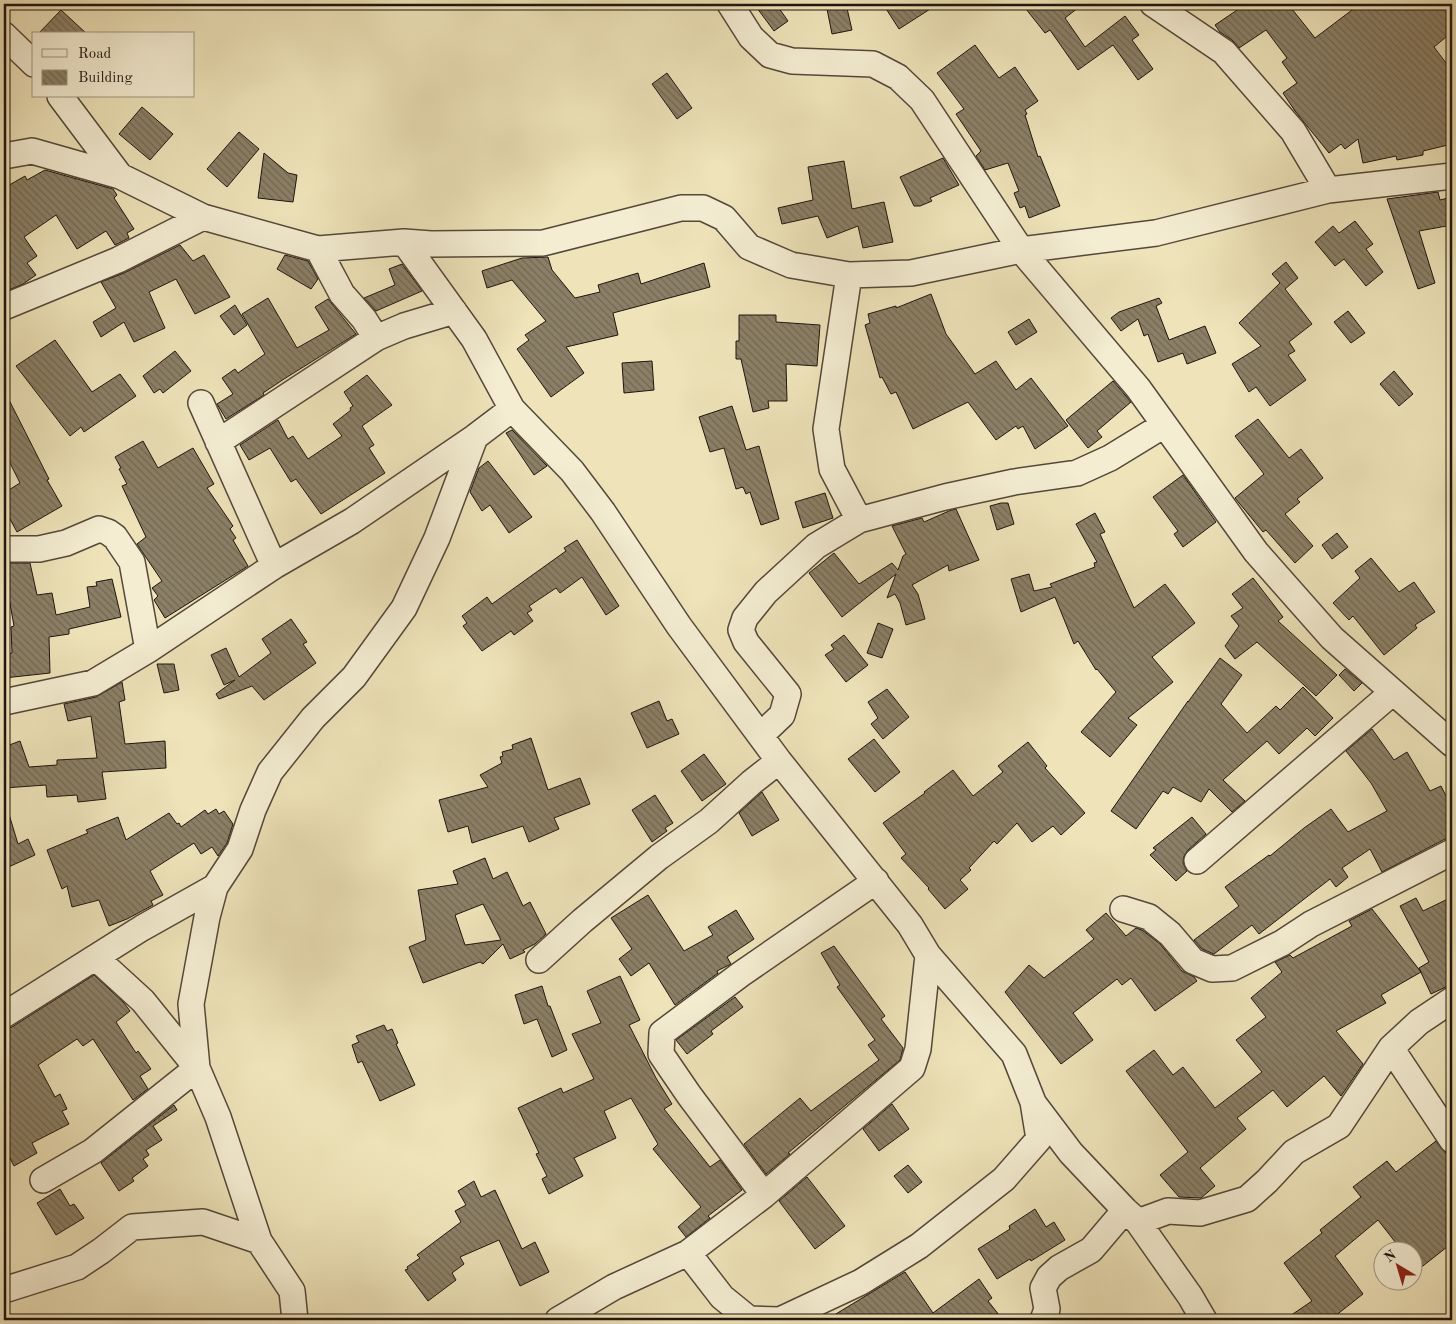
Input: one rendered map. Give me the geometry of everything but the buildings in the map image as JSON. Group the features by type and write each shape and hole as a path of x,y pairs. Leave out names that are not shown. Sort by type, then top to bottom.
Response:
{"street":[{"path":"730,4 751,37 770,55 792,61 873,64 898,77 922,100 1021,250 1138,388 1256,552 1332,638 1452,744"},
{"path":"1168,8 1224,52 1293,131 1328,190"},
{"path":"4,35 32,62"},
{"path":"62,98 120,176"},
{"path":"4,156 32,151 120,176 203,217 318,249 404,242 431,244 543,243 681,208 703,208 724,218 750,247 791,265 849,275 911,272 1021,250 1156,233 1328,190 1452,176"},
{"path":"4,307 118,260 203,217"},
{"path":"404,242 474,339 512,409 572,471 603,512 679,626 780,762 910,925 928,956 1014,1054 1033,1102 1039,1139 1004,1179 919,1246 861,1282 780,1320 749,1319 722,1298 688,1253"},
{"path":"318,249 342,294 364,319 376,338"},
{"path":"849,275 826,429 832,469 858,520"},
{"path":"218,442 376,338 404,326 454,312"},
{"path":"201,403 274,566"},
{"path":"4,702 92,683 148,650 274,566 352,521 475,437 512,409"},
{"path":"761,735 782,716 788,694 746,642 741,630 745,618 766,592 816,546 858,520 945,497 1014,482 1077,473 1110,458 1164,425"},
{"path":"197,1068 191,1004 207,917 215,887 240,849 253,810 270,772 313,718 354,677 404,608 437,538 475,437"},
{"path":"4,549 39,549 66,543 99,529 108,532 115,537 132,562 148,650"},
{"path":"1197,861 1393,692"},
{"path":"539,960 636,876 708,821 752,782 780,762"},
{"path":"1122,909 1149,917 1170,934 1193,961 1212,969 1232,968 1282,943 1311,924 1452,852"},
{"path":"764,1195 689,1096 661,1054 662,1033 741,974 876,881"},
{"path":"4,1015 142,928 215,887"},
{"path":"558,1320 614,1286 688,1253 764,1195 912,1068 918,1050 928,956"},
{"path":"96,958 142,1001 197,1068 218,1117 259,1241 292,1291 295,1320"},
{"path":"1043,1320 1047,1308 1044,1288 1049,1277 1059,1268 1091,1250 1131,1216 1168,1211 1200,1213 1247,1199 1294,1152 1339,1126 1391,1048 1419,1022 1452,1000"},
{"path":"1391,1048 1452,1140"},
{"path":"43,1180 93,1151 197,1068"},
{"path":"1033,1102 1071,1153 1131,1216 1190,1296 1204,1320"},
{"path":"4,1290 76,1267 101,1251 132,1227 203,1222 259,1241"}]}
